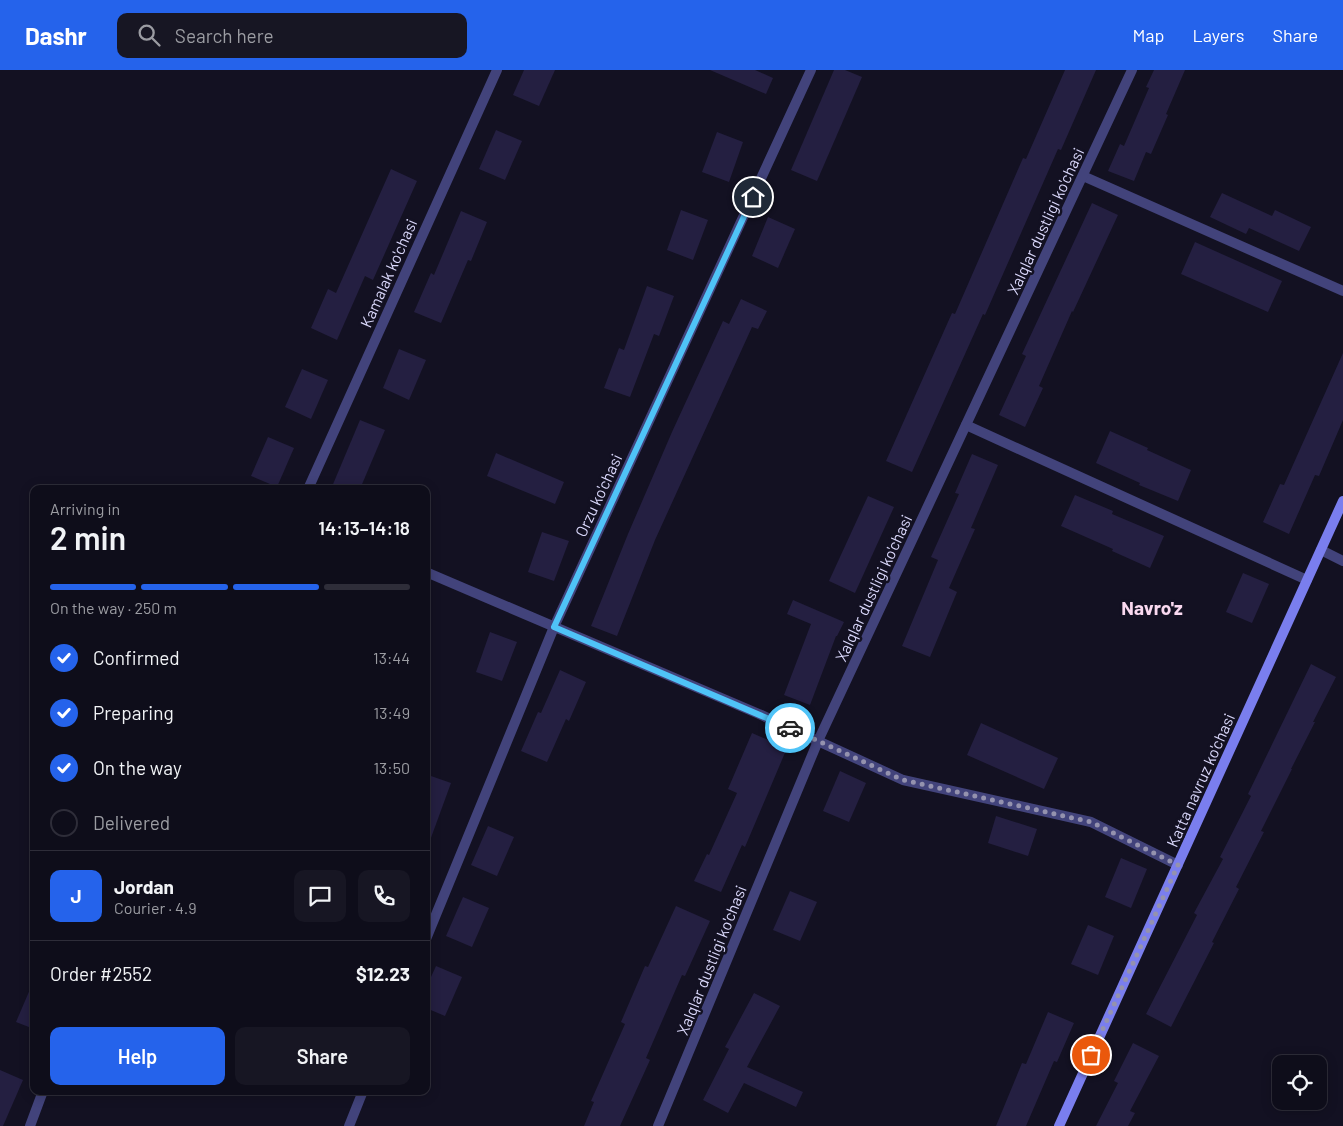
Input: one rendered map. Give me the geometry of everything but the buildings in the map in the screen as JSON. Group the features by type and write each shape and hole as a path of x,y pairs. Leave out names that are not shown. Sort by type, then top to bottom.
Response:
{"street":[{"name":"Kamalak ko'chasi","path":"310,485 497,70"},
{"name":"Orzu ko'chasi","path":"430,929 554,627 811,70"},
{"name":"Xalqlar dustligi ko'chasi","path":"658,1126 818,741 1132,70"},
{"path":"1082,176 1343,291"},
{"path":"966,425 1307,580"},
{"name":"Katta navruz ko'chasi","path":"1059,1126 1343,501"},
{"path":"1321,550 1343,561"},
{"path":"430,574 818,741 903,780 1091,822 1178,865"},
{"path":"30,1126 42,1095"},
{"path":"349,1126 361,1095"}],"way so far":[{"path":"790,728 903,780 1091,822 1178,865 1091,1055"}],"district":[{"name":"Navro'z","path":"1152,607"}],"route":[{"path":"753,197 554,627 790,728"}]}
